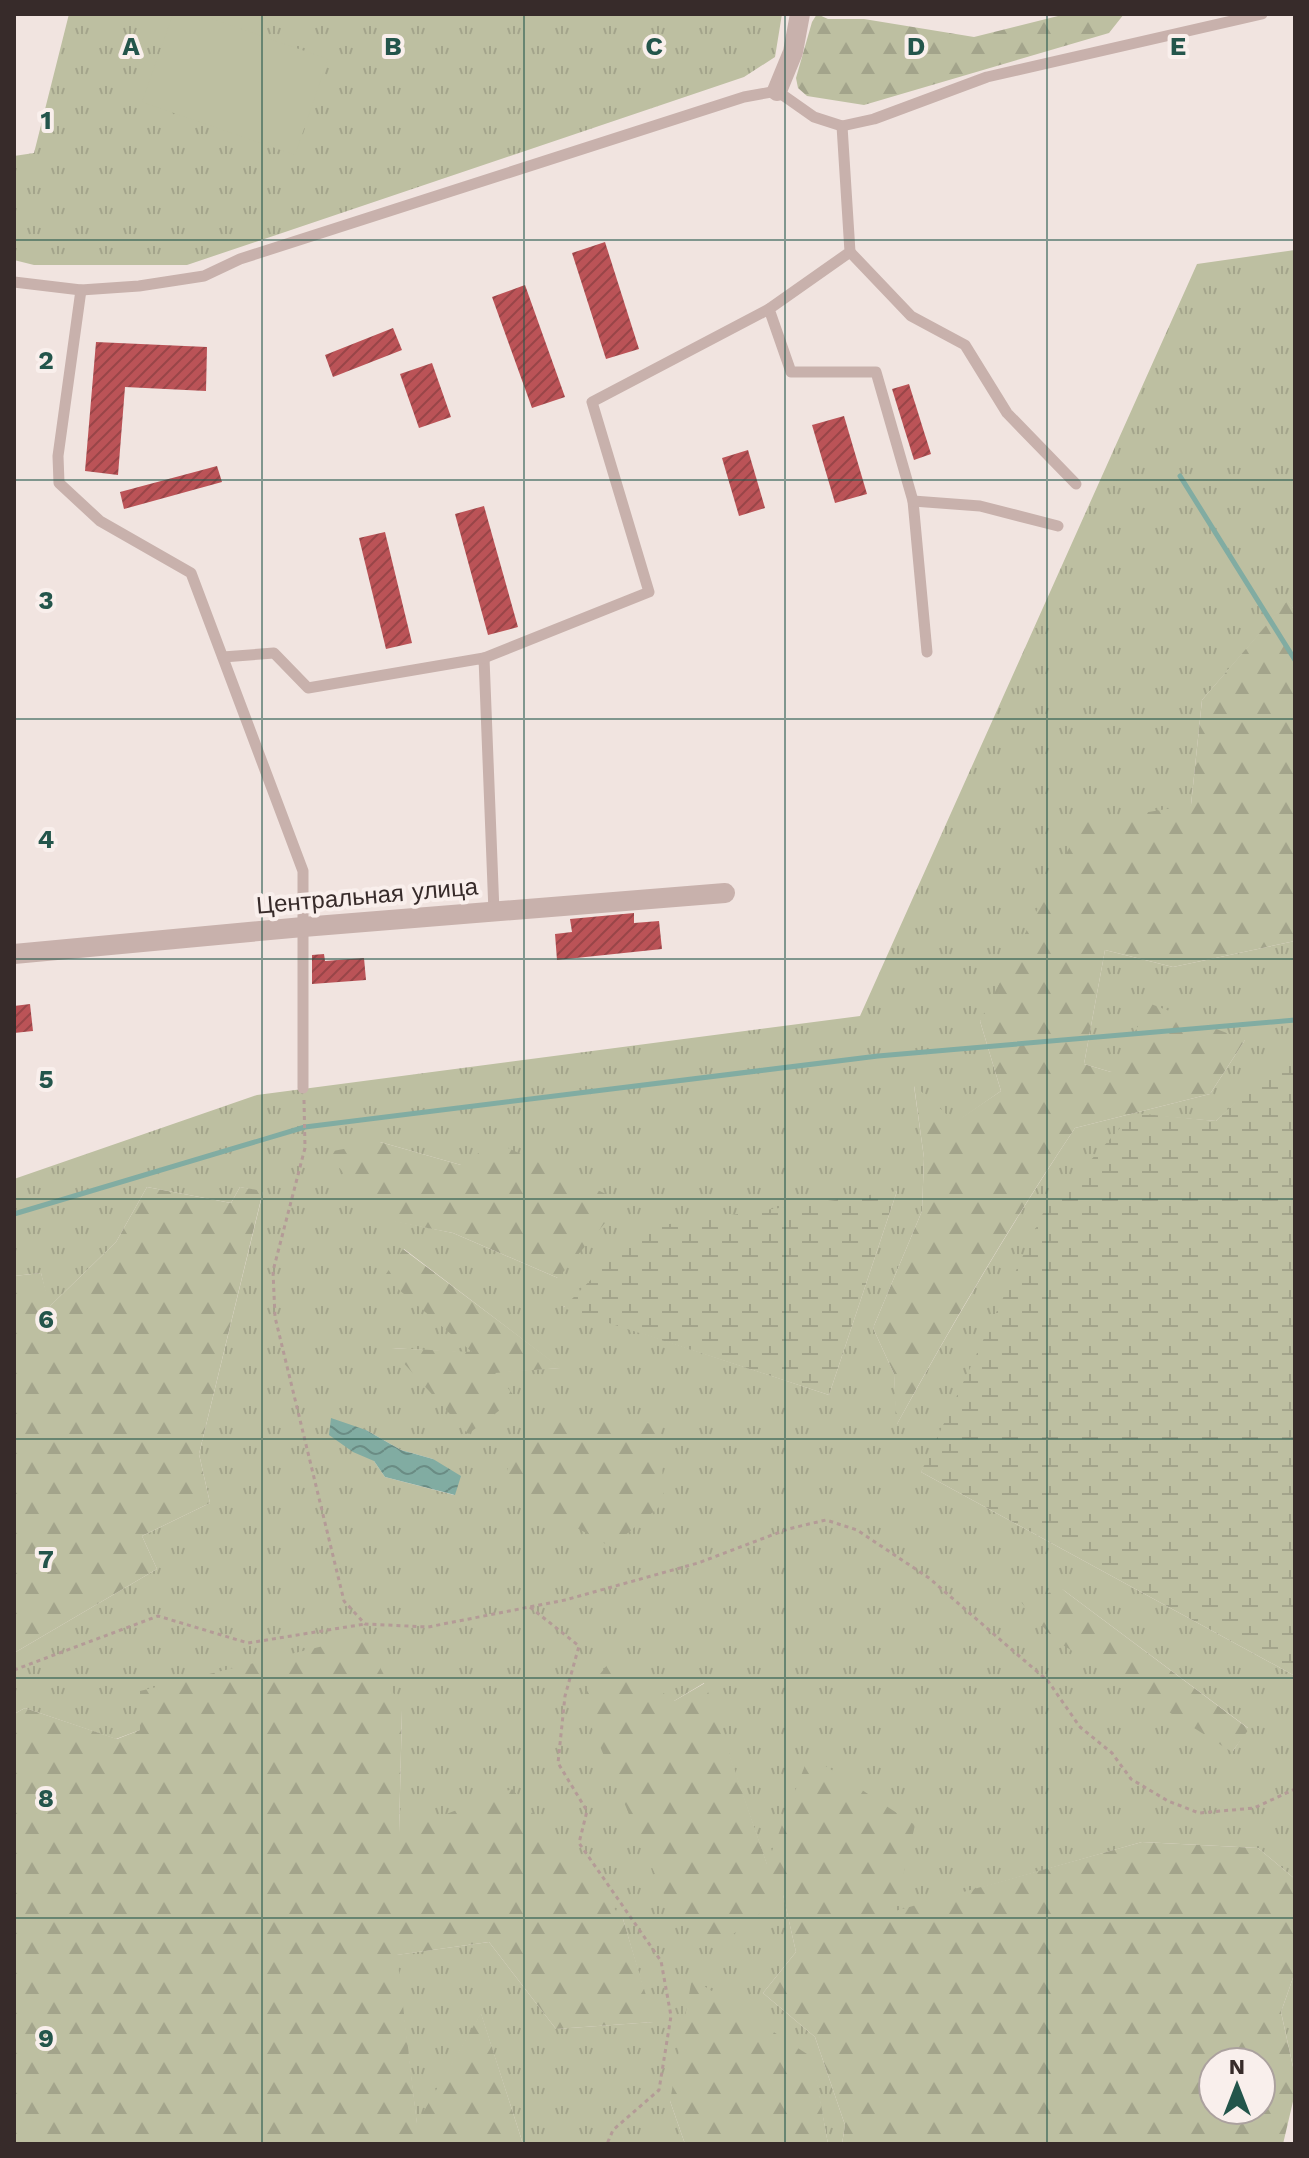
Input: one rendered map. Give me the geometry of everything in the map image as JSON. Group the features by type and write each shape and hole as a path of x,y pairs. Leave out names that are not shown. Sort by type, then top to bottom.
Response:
{"street":[{"path":"777,91 793,52 800,14"},
{"name":"Центральная улица","path":"14,954 725,893"}],"lane":[{"path":"14,282 81,290 139,286 204,276 240,259 744,97 777,91 814,117 842,126 874,119 987,77 1262,14"},
{"path":"842,126 850,252 911,316 965,345 1007,413 1076,484"},
{"path":"223,657 274,653 308,688 484,658 649,592 592,402 769,309 850,252"},
{"path":"81,290 58,456 59,483 100,521 191,573 303,871 303,1088"},
{"path":"769,309 791,372 876,372 913,501 927,652"},
{"path":"913,501 980,506 1058,526"},
{"path":"484,658 494,912"}],"path":[{"path":"303,1088 305,1148 273,1271 275,1317 344,1601 365,1624"},
{"path":"14,1670 158,1616 248,1643 365,1624 428,1627 565,1600 698,1563 788,1529 826,1520 857,1530 929,1578 1048,1681 1080,1727 1112,1753 1131,1779 1168,1801 1199,1813 1254,1808 1295,1789"},
{"path":"530,1607 579,1646 565,1696 558,1763 587,1811 579,1843 661,1961 671,2016 659,2090 613,2130 607,2144"}],"green space":[{"path":"69,14 782,14 775,57 744,77 187,265 34,265 14,260 14,156 34,153"},
{"path":"173,14 198,14 328,59 295,155 142,102"},
{"path":"817,14 828,19 864,19 974,37 1066,14 1124,14 1109,33 864,105 807,96 798,88 796,78"},
{"path":"1295,250 1295,611 1288,601 1202,700 1191,805 980,1021 1001,1091 955,1123 914,1086 924,1158 922,1211 873,1328 894,1374 897,1424 983,1274 1075,1128 1210,1094 1245,1040 1111,1072 1084,1064 1105,950 1173,967 1295,941 1295,1049 1216,1121 1134,1114 921,1472 1295,1676 1295,1879 1258,1848 1142,1842 895,1912 767,1865 704,1683 674,1701 783,1894 796,1952 763,1993 815,2037 845,2125 842,2144 828,2144 812,2058 670,2101 685,2144 523,2144 481,2014 417,2125 396,1955 489,1942 556,2029 653,2022 623,1919 399,1833 402,1711 140,1730 116,1739 25,1708 14,1714 14,1653 157,1569 142,1536 210,1503 199,1454 263,1192 240,1187 231,1203 147,1187 116,1242 49,1307 41,1273 14,1276 14,1179 257,1095 860,1016 1197,264","holes":["380,1142 461,1165 558,1278 453,1233 376,1217","897,1191 829,1395 563,1307","403,1249 560,1368 494,1372 391,1348 473,1353","366,1430 401,1450 433,1459 454,1495 385,1477 374,1461","1062,1589 1248,1728 1232,1751"]},
{"path":"1288,600 1295,611 1295,941 1173,967 1105,950 1084,1064 1111,1072 1151,1004 1245,1040 1210,1094 1075,1128 982,1275 896,1426 894,1374 873,1328 922,1211 924,1158 914,1085 955,1122 1001,1091 980,1021 1082,823 1191,805 1202,700"},
{"path":"1292,1048 1295,1049 1295,1676 921,1472 1044,1211 1134,1113 1216,1121"},
{"path":"380,1142 461,1165 495,1142 623,1202 558,1278 453,1233 376,1218 328,1152"},
{"path":"147,1187 231,1203 240,1187 263,1191 199,1454 210,1503 142,1536 157,1569 14,1653 14,1276 41,1273 50,1306 116,1242"},
{"path":"897,1191 829,1395 563,1308 642,1228"},
{"path":"403,1249 561,1368 495,1373 516,1398 468,1434 390,1348 472,1352 384,1277"},
{"path":"584,1414 660,1425 664,1503 611,1547 504,1487 514,1438"},
{"path":"1062,1589 1249,1729 1232,1752 1055,1640 1020,1601"},
{"path":"364,1636 402,1710 399,1832 512,1789 623,1919 654,2022 556,2029 489,1942 397,1955 417,2123 481,2013 523,2144 14,2144 14,1714 25,1708 117,1739 140,1730 140,1691"},
{"path":"614,1656 674,1701 705,1683 767,1864 809,1755 915,1825 895,1911 1142,1842 1258,1848 1295,1879 1295,1972 1281,2012 1295,2076 1295,2093 1283,2144 842,2144 845,2125 815,2037 763,1993 796,1952 783,1895 718,1946 663,1893 580,1700"},
{"path":"1295,1972 1295,2076 1281,2012"},
{"path":"692,1978 813,2058 828,2144 685,2144 670,2101"}],"water":[{"path":"331,1418 366,1430 401,1450 433,1459 461,1476 455,1495 385,1477 374,1461 353,1452 329,1435"}],"building":[{"path":"605,242 639,349 606,359 572,253"},
{"path":"525,285 565,397 532,408 492,297"},
{"path":"393,328 402,350 333,377 325,355"},
{"path":"96,342 207,347 206,391 125,387 118,475 85,471"},
{"path":"432,363 451,417 419,428 400,374"},
{"path":"909,384 931,454 914,460 892,389"},
{"path":"844,416 867,494 835,503 812,425"},
{"path":"748,450 765,508 739,516 722,458"},
{"path":"217,466 222,482 124,509 120,492"},
{"path":"484,506 518,627 488,635 455,514"},
{"path":"385,532 412,643 386,649 359,538"},
{"path":"634,913 634,923 659,921 662,949 557,960 555,934 572,932 570,919"},
{"path":"324,954 325,961 364,958 366,980 312,984 312,955"},
{"path":"30,1004 33,1031 14,1033 14,1006"}],"waterway":[{"path":"1180,476 1295,660"},
{"path":"14,1214 305,1127 878,1056 1295,1020"}]}
